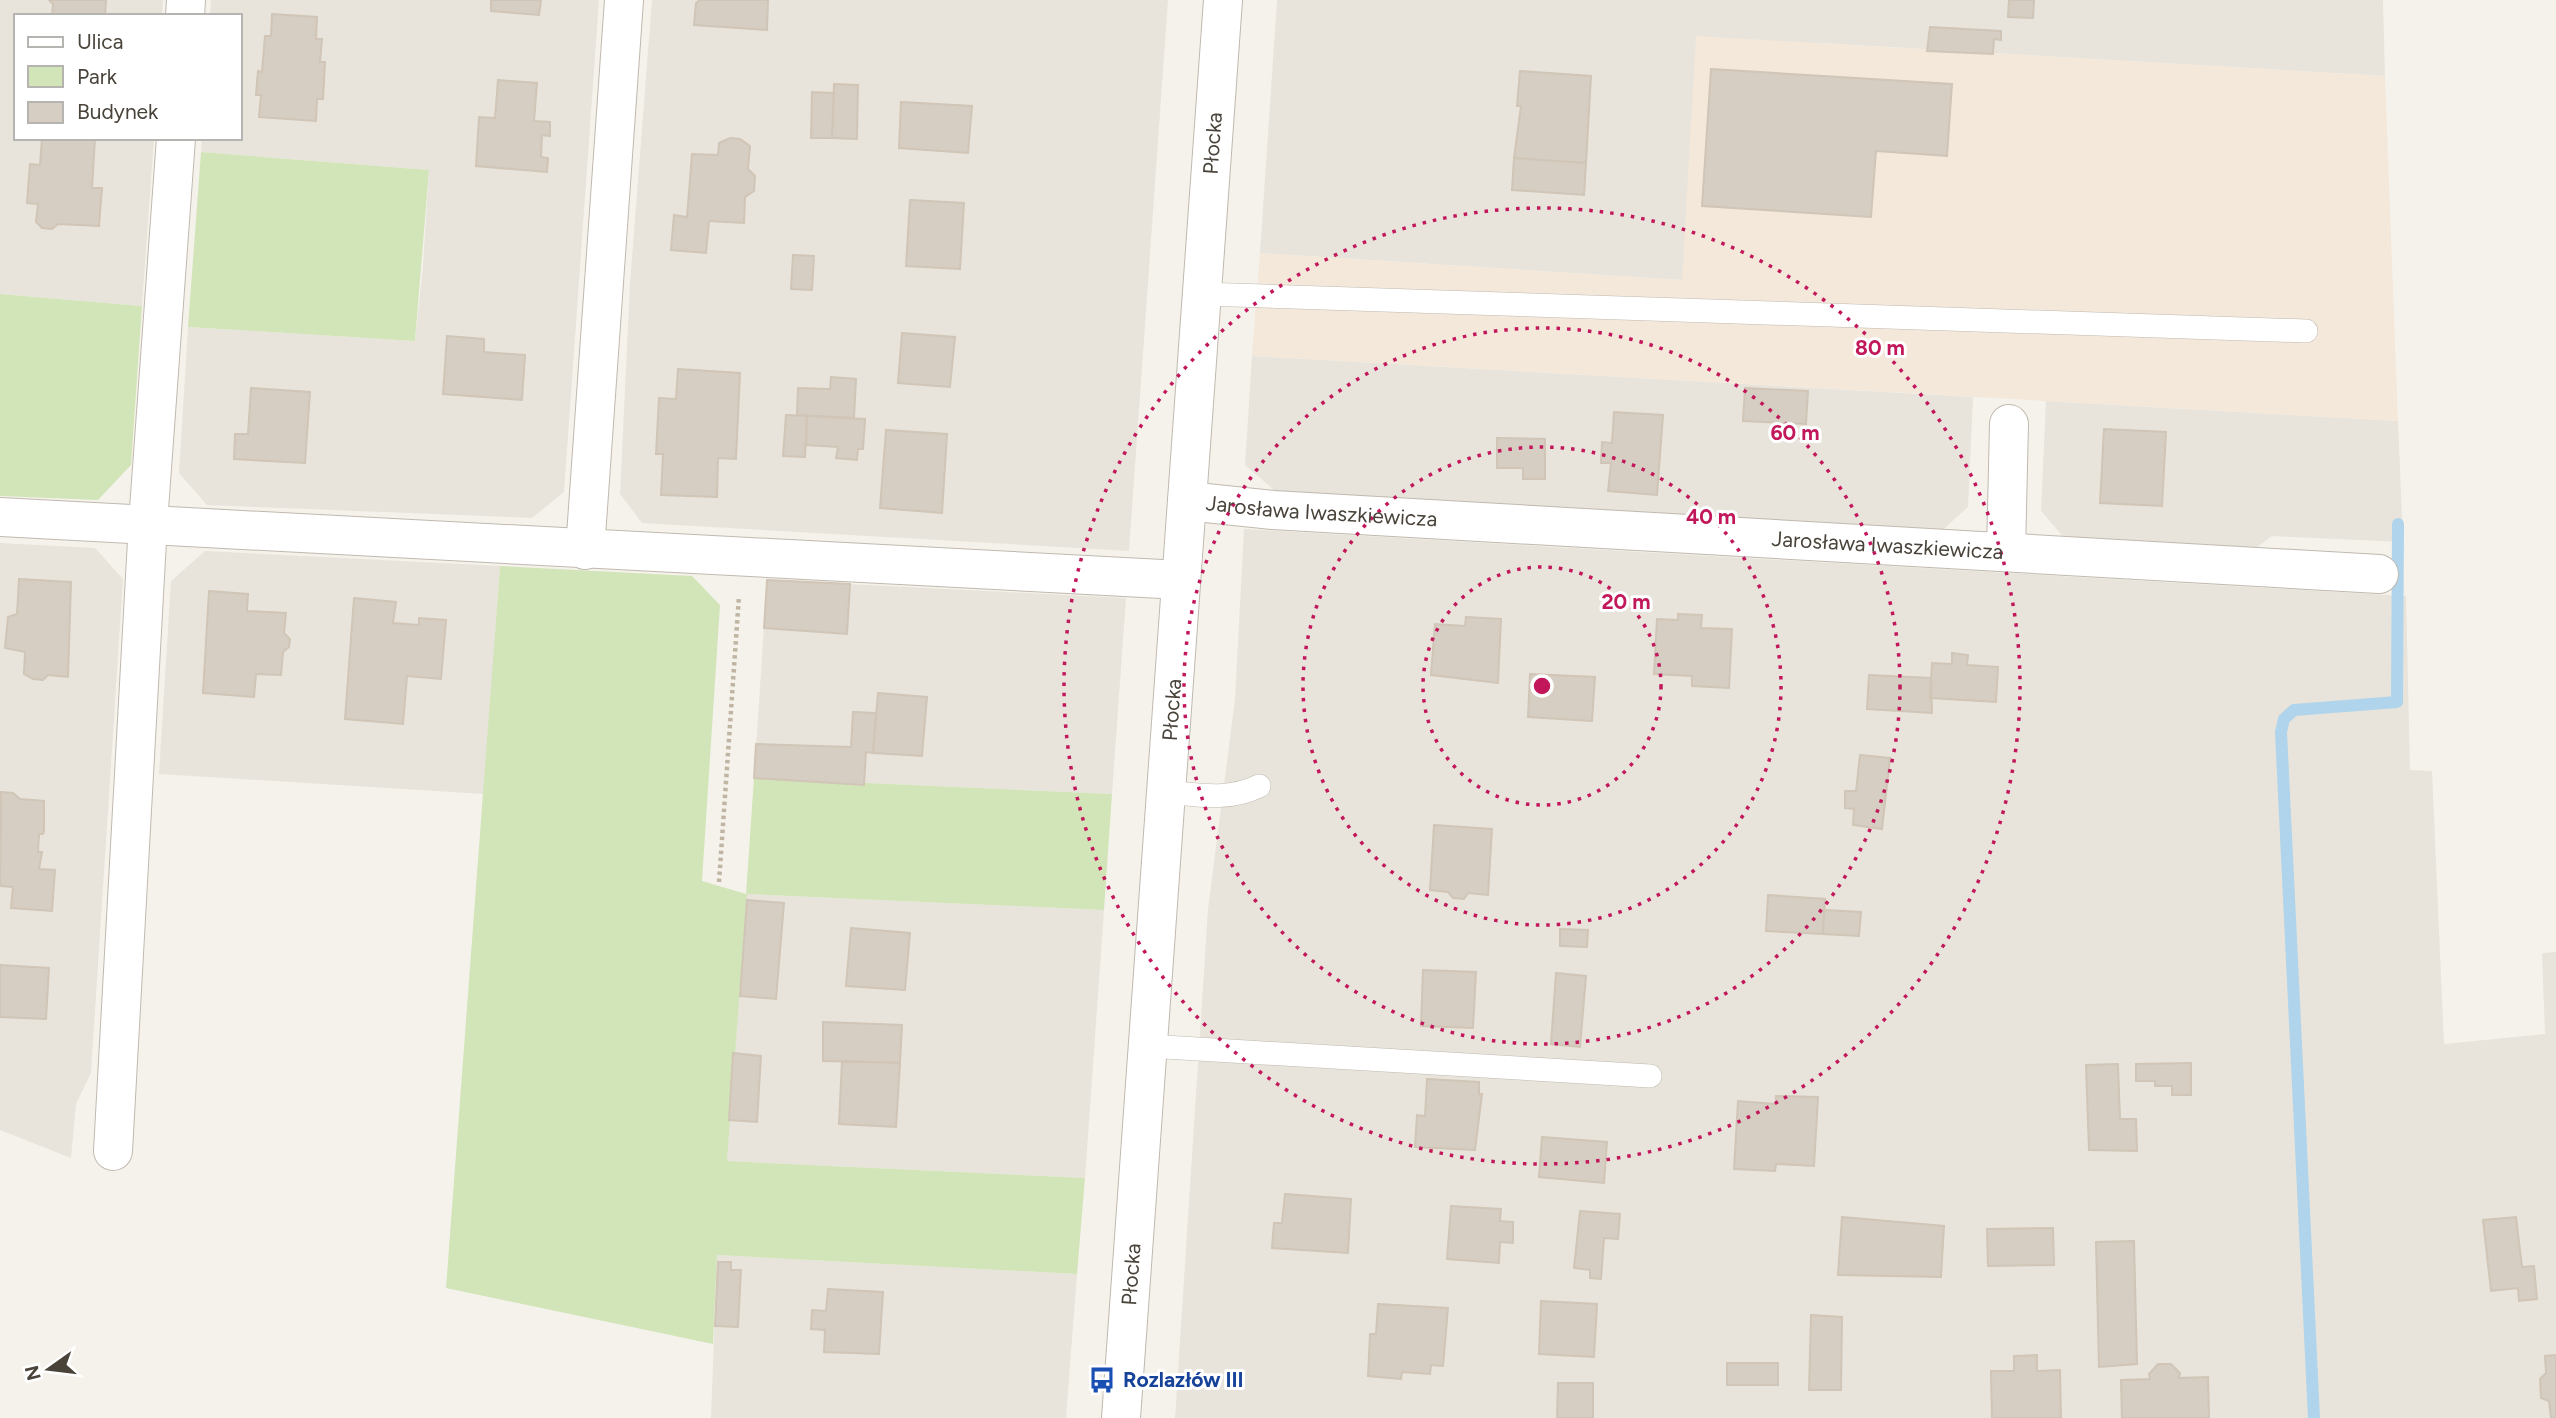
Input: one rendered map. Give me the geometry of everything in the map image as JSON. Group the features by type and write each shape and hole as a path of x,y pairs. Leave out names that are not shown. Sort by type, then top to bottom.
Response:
{"street":[{"path":"585,550 624,0"},
{"name":"Płocka","path":"1121,1418 1223,0"},
{"path":"113,1151 148,523 176,140"},
{"path":"2006,552 2010,424"},
{"name":"Jarosława Iwaszkiewicza","path":"1187,501 1273,510 2379,574"},
{"path":"0,517 1181,580"}],"lane":[{"path":"1202,294 2306,331"},
{"path":"1166,792 1223,797 1244,793 1259,786"},
{"path":"1148,1046 1650,1076"}],"path":[{"path":"719,882 742,558"}],"shaded area":[{"path":"0,0 163,0 162,14 14,14 14,140 154,140 142,306 0,294"},
{"path":"211,0 599,0 564,492 532,518 207,505 179,473 188,327 415,341 423,265 429,170 201,152 202,140 242,140 242,14 210,14"},
{"path":"652,0 1168,0 1129,551 642,523 620,494 630,283"},
{"path":"1277,0 2383,0 2385,76 1820,43 1682,280 1260,253"},
{"path":"1696,36 2385,76 2398,421 1252,356 1260,253 1682,280"},
{"path":"1252,356 1973,397 1968,507 1937,535 1281,496 1245,465"},
{"path":"2046,401 2398,421 2403,542 2272,536 2249,553 2067,541 2041,511"},
{"path":"1244,529 2406,596 2410,770 2432,771 2444,1044 2545,1034 2542,953 2556,952 2556,1418 1175,1418 1208,909 1235,699"},
{"path":"0,543 95,548 123,579 91,1073 76,1104 71,1158 0,1130"},
{"path":"205,551 500,566 484,794 159,774 171,581"},
{"path":"767,580 1126,598 1112,794 754,778"},
{"path":"746,894 1104,910 1085,1178 727,1161"},
{"path":"717,1255 1077,1274 1066,1418 711,1418"}],"green space":[{"path":"201,152 429,170 415,341 188,327"},
{"path":"0,294 142,306 131,465 98,500 0,496"},
{"path":"500,566 692,576 720,605 702,881 746,894 754,778 1112,794 1104,910 747,894 727,1161 1085,1178 1077,1274 717,1255 713,1344 446,1288"}],"building":[{"path":"49,0 106,0 105,14 52,14 53,4"},
{"path":"491,0 541,0 539,15 491,11"},
{"path":"700,0 768,0 767,30 694,25 696,3"},
{"path":"2009,0 2034,0 2033,18 2008,17"},
{"path":"272,14 317,17 316,39 322,39 320,62 325,62 323,99 317,99 316,121 259,117 261,95 256,95 258,71 262,72 265,36 271,36"},
{"path":"1930,27 2001,31 2001,40 1994,39 1993,54 1927,51"},
{"path":"1711,69 1952,84 1947,156 1876,151 1871,217 1702,206"},
{"path":"1520,71 1591,76 1586,163 1514,158 1521,106 1517,106"},
{"path":"498,80 537,83 534,121 550,122 550,136 542,135 541,157 548,158 547,172 476,166 479,117 495,118"},
{"path":"834,84 858,85 857,139 832,138"},
{"path":"812,92 834,93 832,138 811,138"},
{"path":"901,102 972,106 968,153 899,148"},
{"path":"730,138 740,139 750,146 748,169 755,176 754,191 745,197 744,223 709,221 706,253 671,250 674,215 687,217 692,154 718,155 719,143"},
{"path":"42,140 95,140 92,188 102,188 99,226 58,224 52,229 42,228 36,222 38,204 27,203 30,164 40,165"},
{"path":"1514,158 1586,163 1584,195 1512,190"},
{"path":"910,200 964,203 960,269 906,266"},
{"path":"793,255 814,256 812,290 791,289"},
{"path":"902,333 955,337 950,387 898,383"},
{"path":"447,336 484,339 484,352 525,355 522,400 443,394"},
{"path":"678,369 740,373 736,459 718,458 717,497 661,495 663,454 656,454 659,398 676,399"},
{"path":"831,377 856,379 854,418 797,415 798,388 830,389"},
{"path":"251,388 310,392 305,463 234,459 235,434 248,434"},
{"path":"1745,388 1808,391 1806,424 1743,421"},
{"path":"1614,412 1663,415 1657,495 1608,491 1611,463 1601,463 1602,442 1612,443"},
{"path":"786,415 807,416 805,457 783,456"},
{"path":"807,416 865,419 863,449 858,449 857,460 836,458 838,447 806,445"},
{"path":"2104,429 2166,432 2162,506 2100,503"},
{"path":"886,430 947,434 942,513 880,508"},
{"path":"1497,438 1545,439 1545,479 1523,479 1523,468 1497,468"},
{"path":"19,579 71,582 68,677 48,675 43,680 33,679 24,674 25,652 5,648 8,617 17,614"},
{"path":"767,580 850,584 847,634 764,628"},
{"path":"209,591 248,594 247,611 286,613 284,633 290,639 289,647 283,652 281,675 256,674 254,697 203,693"},
{"path":"354,598 396,602 393,623 419,625 419,618 446,620 441,679 407,676 403,724 345,719"},
{"path":"1678,614 1702,615 1701,628 1732,629 1729,688 1692,686 1692,676 1654,674 1657,619 1678,620"},
{"path":"1466,617 1501,619 1498,683 1431,675 1435,624 1465,626"},
{"path":"1952,653 1968,655 1967,665 1998,667 1996,702 1930,698 1932,663 1952,664"},
{"path":"1530,674 1595,677 1592,721 1528,717"},
{"path":"1869,675 1931,678 1932,713 1867,709"},
{"path":"878,693 927,697 922,756 873,753"},
{"path":"853,712 876,713 873,753 866,752 864,785 754,778 756,744 851,747"},
{"path":"1860,755 1890,758 1882,829 1853,825 1854,809 1845,808 1845,791 1856,791"},
{"path":"1,792 13,793 20,799 44,801 44,831 39,834 38,852 42,852 39,869 55,870 52,911 11,908 13,887 0,886"},
{"path":"1434,825 1492,829 1488,895 1468,893 1464,899 1453,898 1448,892 1430,890"},
{"path":"1768,895 1825,899 1823,934 1766,931"},
{"path":"747,900 784,903 776,999 740,996"},
{"path":"1824,910 1861,912 1859,936 1823,934"},
{"path":"851,928 910,933 905,990 846,986"},
{"path":"1560,929 1588,930 1587,947 1560,946"},
{"path":"0,965 49,968 46,1019 0,1017"},
{"path":"1423,970 1476,972 1473,1028 1421,1026"},
{"path":"1556,973 1586,976 1580,1047 1551,1044"},
{"path":"823,1022 902,1025 900,1063 823,1061"},
{"path":"733,1053 761,1056 757,1122 729,1120"},
{"path":"842,1061 900,1063 896,1127 839,1124"},
{"path":"2191,1063 2191,1095 2172,1095 2172,1086 2155,1086 2155,1081 2136,1081 2136,1064"},
{"path":"2118,1064 2120,1119 2136,1119 2137,1151 2089,1150 2086,1065"},
{"path":"1427,1079 1479,1082 1479,1094 1482,1094 1475,1150 1415,1147 1417,1115 1425,1116"},
{"path":"1776,1096 1818,1097 1814,1166 1776,1164 1775,1171 1734,1169 1738,1101 1776,1104"},
{"path":"1542,1137 1607,1142 1604,1183 1539,1177"},
{"path":"1285,1194 1351,1199 1348,1253 1272,1248 1274,1223 1282,1223"},
{"path":"1451,1206 1501,1209 1500,1221 1513,1222 1513,1243 1500,1242 1499,1263 1447,1259"},
{"path":"1580,1211 1620,1214 1618,1239 1604,1238 1601,1279 1590,1278 1590,1270 1574,1268"},
{"path":"1842,1217 1944,1226 1941,1277 1838,1275"},
{"path":"2516,1217 2522,1267 2534,1266 2537,1299 2519,1301 2518,1288 2491,1291 2483,1220"},
{"path":"2053,1228 2054,1265 1988,1266 1987,1229"},
{"path":"2134,1241 2137,1364 2099,1367 2096,1242"},
{"path":"718,1262 731,1262 731,1270 741,1270 738,1327 715,1326"},
{"path":"828,1289 883,1292 879,1354 824,1352 825,1330 811,1329 812,1310 826,1311"},
{"path":"1541,1301 1597,1304 1594,1357 1539,1354"},
{"path":"1378,1304 1448,1308 1443,1366 1431,1365 1430,1374 1402,1372 1401,1379 1368,1376 1370,1334 1376,1334"},
{"path":"1811,1315 1842,1317 1841,1390 1809,1390"},
{"path":"2037,1355 2037,1371 2060,1370 2061,1418 1992,1418 1991,1371 2014,1371 2014,1356"},
{"path":"2556,1355 2556,1418 2551,1418 2549,1401 2541,1398 2540,1379 2546,1373 2545,1356"},
{"path":"1727,1363 1778,1363 1778,1385 1727,1385"},
{"path":"2158,1364 2171,1364 2180,1373 2179,1378 2208,1377 2209,1418 2122,1418 2121,1380 2150,1379 2149,1374"},
{"path":"1558,1383 1593,1383 1593,1418 1557,1418"}],"waterway":[{"path":"2314,1418 2281,732 2284,719 2294,710 2397,702 2398,524"}],"place":[{"name":"Rozlazłów III","path":"1102,1380"}]}
